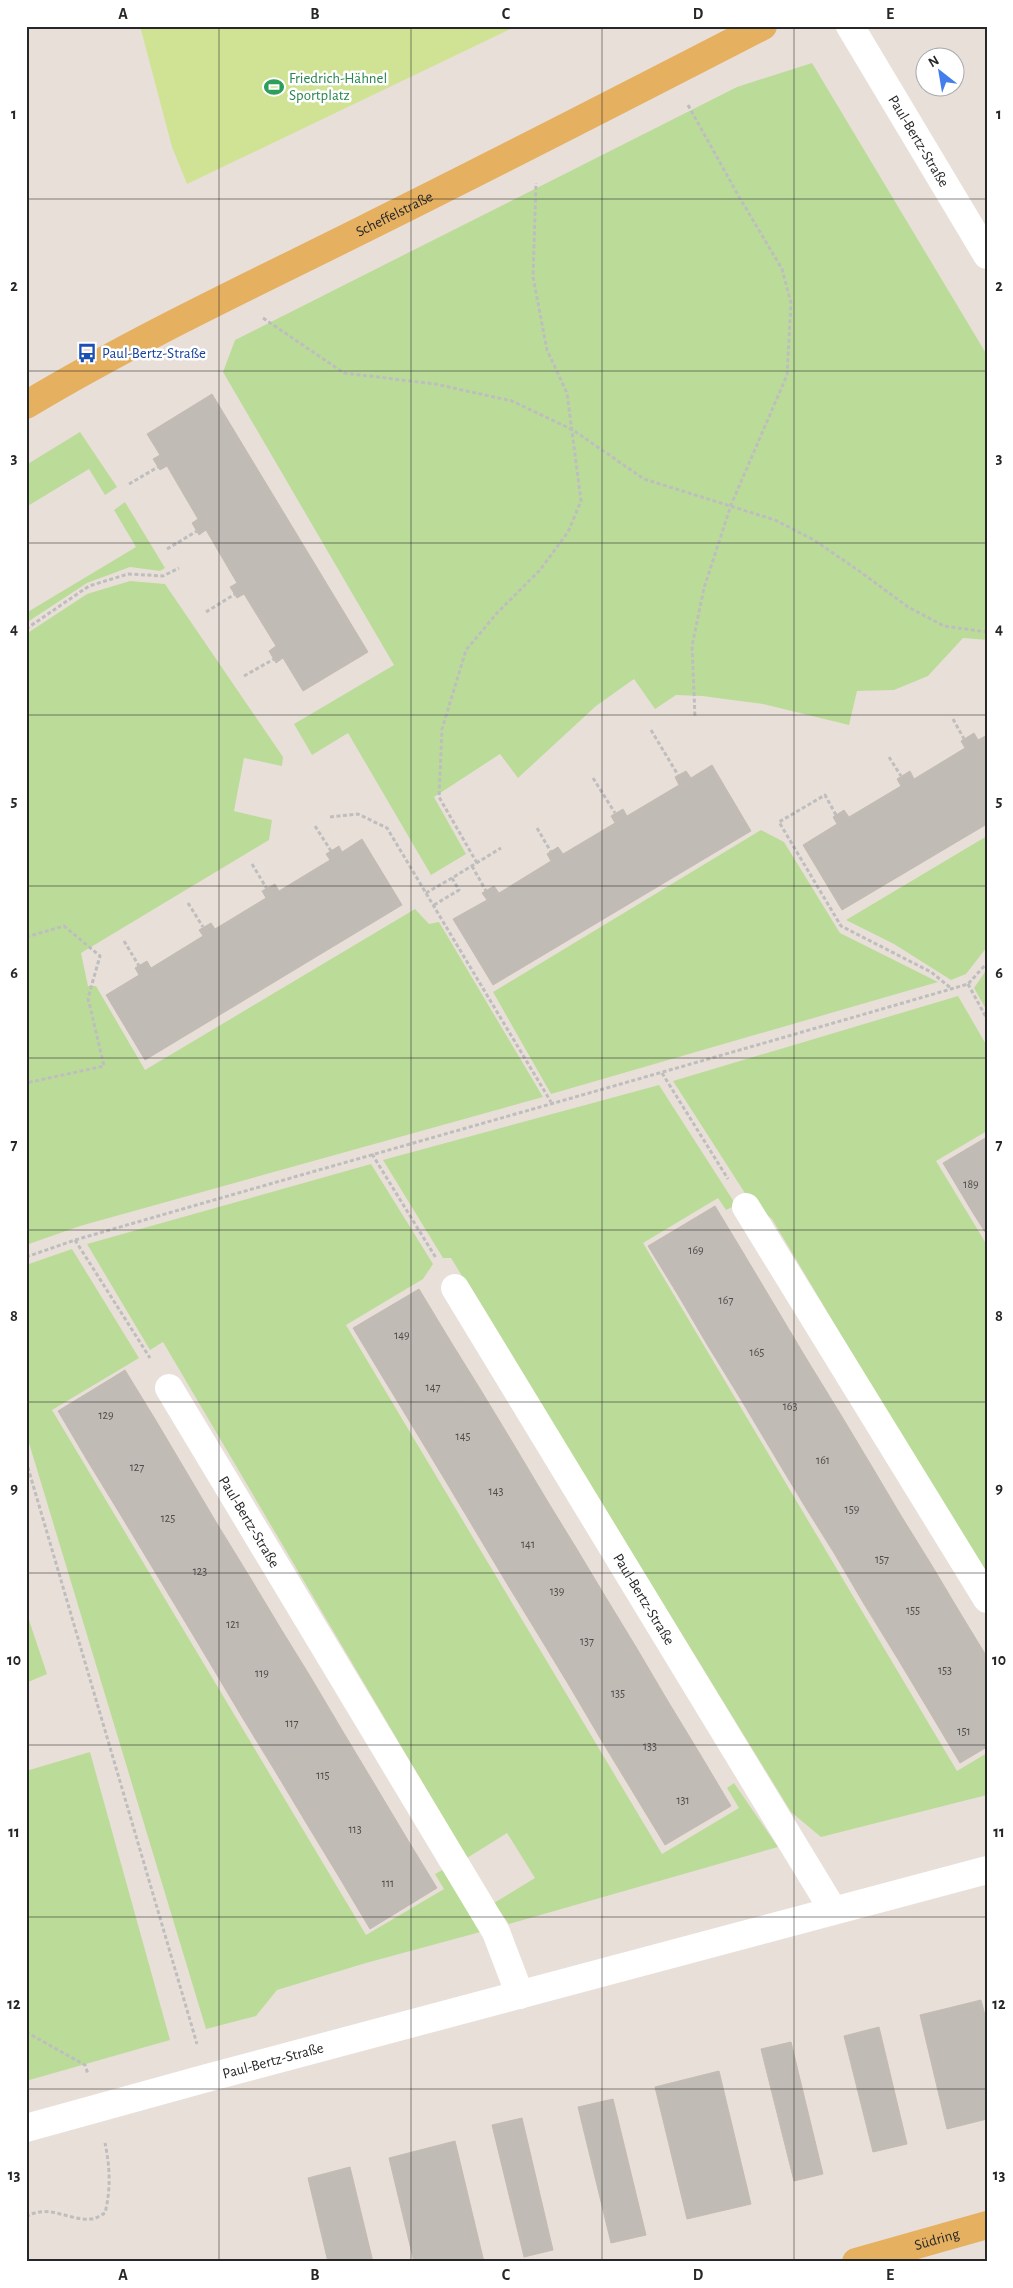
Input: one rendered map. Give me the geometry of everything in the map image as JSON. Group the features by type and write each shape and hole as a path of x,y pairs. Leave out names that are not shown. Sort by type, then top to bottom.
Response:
{"main road":[{"name":"Scheffelstraße","path":"26,405 229,296 538,142 763,26"},
{"name":"Südring","path":"856,2262 987,2225"}],"street":[{"name":"Paul-Bertz-Straße","path":"850,26 987,255"},
{"path":"746,1207 987,1599"},
{"name":"Paul-Bertz-Straße","path":"455,1288 833,1910"},
{"name":"Paul-Bertz-Straße","path":"169,1388 496,1932 520,1995"},
{"name":"Paul-Bertz-Straße","path":"26,2128 98,2107 987,1870"}],"path":[{"path":"671,73 738,195 782,268 791,304 787,375 731,504 704,588 692,646 695,717"},
{"path":"478,863 439,797 442,729 466,650 497,613 540,570 568,532 581,501 567,393 547,350 533,277 538,142"},
{"path":"229,296 344,373 435,384 512,401 573,430 644,479 694,495 731,504 775,520 814,540 908,608 944,626 987,632"},
{"path":"129,484 158,467"},
{"path":"167,549 197,531"},
{"path":"26,629 89,586 128,574 163,576 179,568"},
{"path":"206,612 234,594"},
{"path":"244,676 274,659"},
{"path":"953,719 964,739"},
{"path":"651,730 678,775"},
{"path":"890,757 901,776"},
{"path":"593,778 615,813"},
{"path":"836,814 825,795 779,822 841,926 931,972 952,989"},
{"path":"330,817 358,814 387,828 551,1102"},
{"path":"315,826 331,851"},
{"path":"537,828 551,852"},
{"path":"426,893 501,848"},
{"path":"252,864 266,889"},
{"path":"472,866 486,891"},
{"path":"434,905 459,890 452,878"},
{"path":"188,903 203,927"},
{"path":"26,937 64,926 100,956 88,998 104,1066 26,1083"},
{"path":"124,941 139,966"},
{"path":"26,1257 75,1240 551,1102 662,1073 952,989 968,984 987,963"},
{"path":"968,984 987,1019"},
{"path":"662,1073 746,1207"},
{"path":"372,1154 455,1288"},
{"path":"75,1240 169,1388"},
{"path":"26,1461 207,2078"},
{"path":"26,2032 85,2065 98,2107 109,2159 110,2192 105,2213 92,2220 73,2218 53,2211 26,2217"}],"green space":[{"name":"Friedrich-Hähnel Sportplatz","path":"140,26 517,26 187,184 172,147"},
{"path":"812,63 987,355 987,640 963,638 928,676 894,690 857,691 849,725 763,704 702,696 676,695 655,709 634,679 596,706 518,778 500,754 434,797 466,854 431,875 348,733 312,755 294,724 394,665 223,372 235,340 737,87"},
{"path":"80,432 117,487 105,495 89,469 26,507 26,465"},
{"path":"125,502 165,568 160,571 130,567 87,583 26,623 26,613 136,547 114,510"},
{"path":"130,581 165,584 283,757 282,766 244,758 234,811 272,820 269,840 81,953 88,986 96,986 145,1070 415,909 429,924 439,922 543,1097 80,1226 26,1245 26,634 87,594"},
{"path":"761,830 784,842 840,933 938,982 551,1094 493,992"},
{"path":"987,836 987,947 966,974 951,980 894,944 846,920"},
{"path":"987,969 987,1011 974,988"},
{"path":"958,996 987,1046 987,1131 936,1161 987,1245 987,1580 772,1219 750,1201 673,1081"},
{"path":"659,1085 736,1205 726,1210 718,1198 643,1243 957,1771 987,1753 987,1795 821,1837 791,1812 451,1258 443,1258 383,1160"},
{"path":"371,1164 433,1264 423,1279 346,1325 662,1854 739,1808 727,1788 734,1783 778,1847 509,1924 494,1903 535,1878 507,1833 467,1858 163,1342 150,1350 87,1244"},
{"path":"72,1249 139,1358 52,1410 366,1935 444,1889 435,1874 446,1868 484,1931 366,1963 277,1990 256,2016 206,2029 26,1433 26,1265"},
{"path":"26,1611 47,1674 26,1683"},
{"path":"90,1752 170,2040 26,2081 26,1771"}],"building":[{"path":"212,394 368,652 303,691 283,658 276,663 269,651 276,646 244,594 237,598 230,587 237,583 206,530 199,535 192,523 198,519 167,466 160,470 153,459 160,455 147,434"},
{"path":"974,733 978,740 987,735 987,824 842,910 803,845 837,824 833,817 844,810 849,817 901,786 897,779 910,771 914,779 965,748 961,741"},
{"path":"712,765 751,831 493,985 453,919 487,900 482,893 494,886 499,893 551,861 547,854 558,847 563,854 615,823 611,816 623,809 627,816 679,785 675,777 686,771 691,778"},
{"path":"362,839 402,905 145,1060 106,995 139,975 135,968 147,961 151,968 203,936 199,930 211,923 215,929 266,898 262,891 275,884 279,891 330,860 326,854 339,846 342,852"},
{"path":"987,1137 987,1205 973,1213 943,1163"},
{"path":"987,1205 987,1235 973,1213"},
{"path":"715,1206 744,1254 678,1295 648,1246"},
{"path":"744,1254 775,1306 708,1346 678,1295"},
{"path":"419,1289 451,1342 385,1381 353,1328"},
{"path":"775,1306 806,1358 740,1398 708,1346"},
{"path":"451,1342 482,1392 416,1432 385,1381"},
{"path":"806,1358 841,1415 774,1455 740,1398"},
{"path":"125,1370 155,1419 87,1460 58,1411"},
{"path":"482,1392 511,1440 445,1480 416,1432"},
{"path":"841,1415 871,1465 804,1505 774,1455"},
{"path":"155,1419 187,1473 120,1514 87,1460"},
{"path":"511,1440 548,1502 482,1542 445,1480"},
{"path":"871,1465 900,1514 834,1553 804,1505"},
{"path":"187,1473 216,1522 149,1562 120,1514"},
{"path":"548,1502 575,1546 509,1587 482,1542"},
{"path":"900,1514 931,1564 864,1604 834,1553"},
{"path":"216,1522 251,1579 184,1620 149,1562"},
{"path":"575,1546 605,1596 539,1636 509,1587"},
{"path":"931,1564 962,1616 896,1656 864,1604"},
{"path":"251,1579 281,1629 214,1670 184,1620"},
{"path":"605,1596 636,1647 570,1687 539,1636"},
{"path":"962,1616 987,1657 987,1683 932,1716 896,1656"},
{"path":"281,1629 310,1676 242,1717 214,1670"},
{"path":"636,1647 666,1698 600,1738 570,1687"},
{"path":"310,1676 342,1730 275,1771 242,1717"},
{"path":"987,1683 987,1747 960,1763 932,1716"},
{"path":"666,1698 700,1754 634,1794 600,1738"},
{"path":"342,1730 372,1780 305,1821 275,1771"},
{"path":"700,1754 731,1806 665,1845 634,1794"},
{"path":"372,1780 406,1837 339,1877 305,1821"},
{"path":"406,1837 437,1888 370,1929 339,1877"},
{"path":"981,2000 987,2023 987,2119 947,2129 920,2015"},
{"path":"879,2027 907,2144 873,2152 844,2036"},
{"path":"791,2042 823,2174 794,2181 761,2049"},
{"path":"719,2071 751,2204 687,2219 655,2087"},
{"path":"613,2099 646,2235 611,2243 578,2107"},
{"path":"522,2118 553,2250 524,2257 492,2125"},
{"path":"455,2141 484,2262 414,2262 389,2158"},
{"path":"350,2167 373,2262 328,2262 308,2178"}],"place":[{"name":"Friedrich-Hähnel Sportplatz","path":"274,87"},
{"name":"Paul-Bertz-Straße","path":"87,353"}]}
